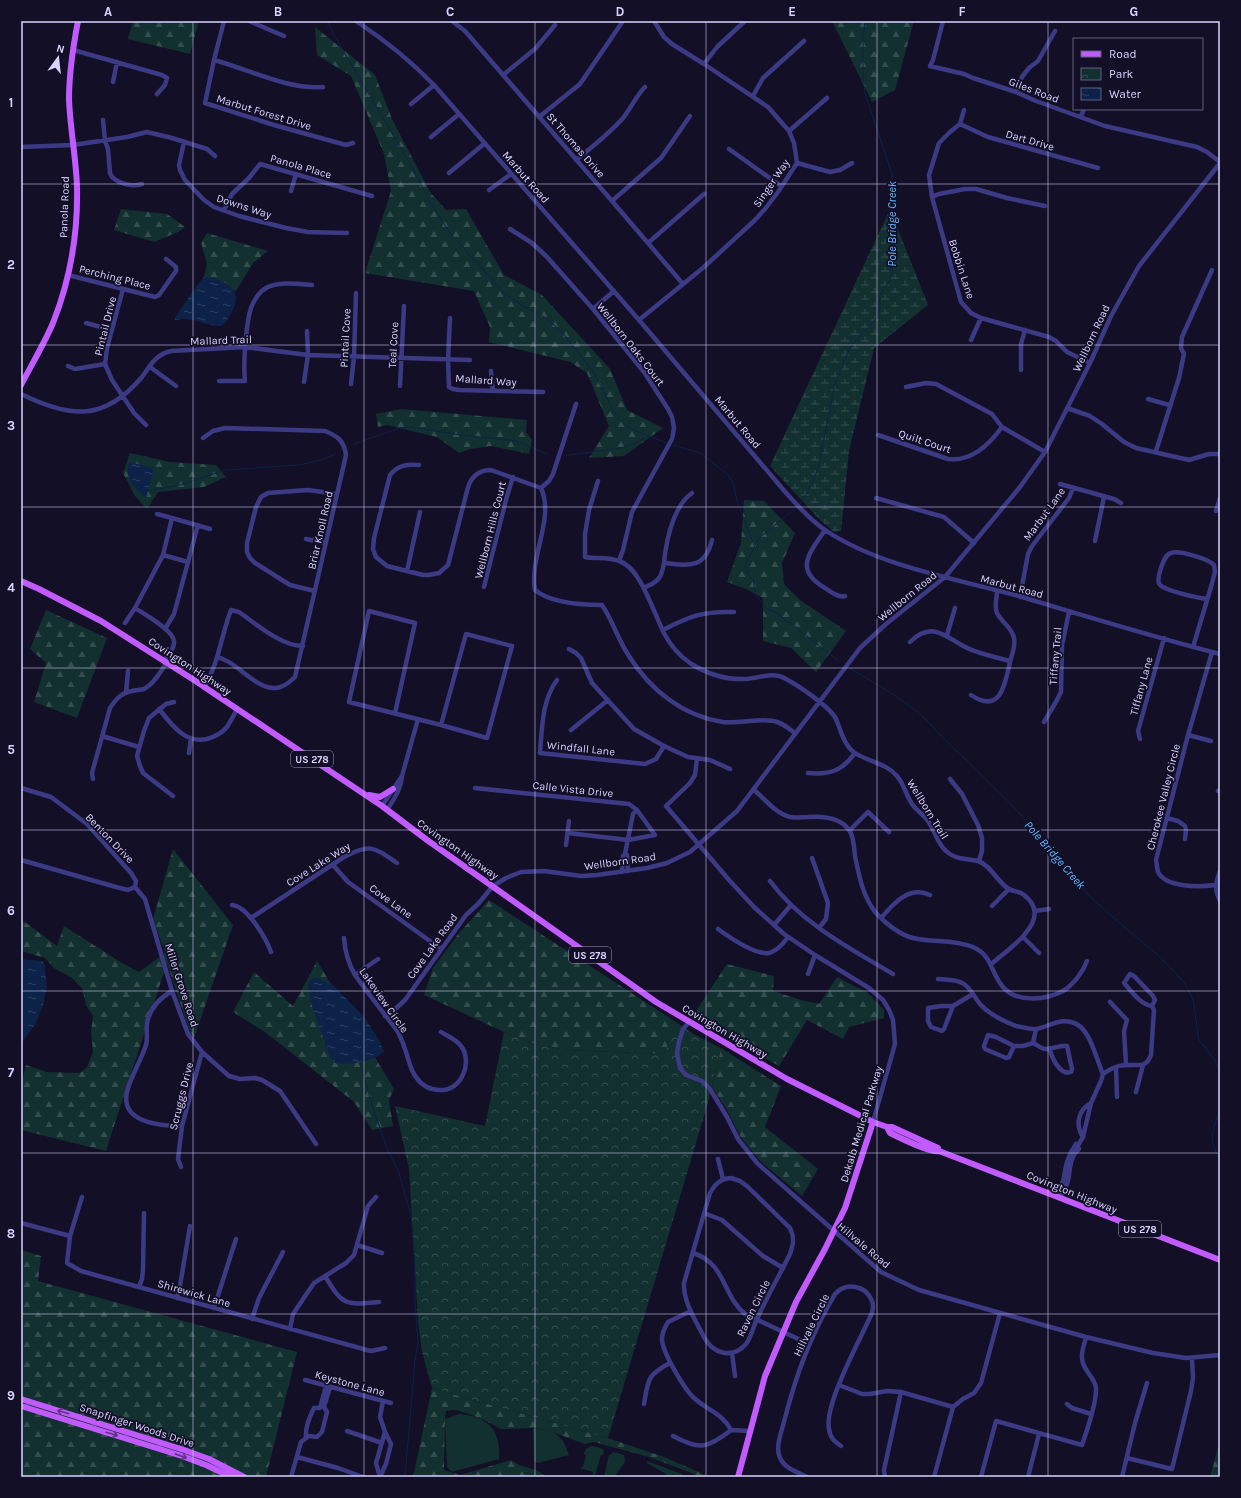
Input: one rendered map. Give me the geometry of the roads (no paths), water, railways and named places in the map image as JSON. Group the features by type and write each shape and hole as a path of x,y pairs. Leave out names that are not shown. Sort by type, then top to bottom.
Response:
{"main road":[{"name":"Panola Road","path":"21,385 52,324 68,275 76,217 77,186 69,92 73,50 78,21"},
{"name":"Covington Highway","path":"21,581 94,617 166,662 364,794 656,1002 787,1079 873,1122 886,1127 892,1127 938,1148 939,1151 1061,1197 1220,1260"},
{"path":"364,794 380,797 393,789"},
{"name":"Dekalb Medical Parkway","path":"738,1477 765,1376 782,1332 796,1302 825,1249 845,1208 873,1122"},
{"name":"Snapfinger Woods Drive","path":"21,1399 198,1458 244,1477"},
{"name":"Snapfinger Woods Drive","path":"21,1406 198,1458 231,1477"}],"street":[{"name":"Marbut Forest Drive","path":"224,21 205,103 274,125 346,145 353,143"},
{"path":"249,21 284,36"},
{"name":"Marbut Road","path":"356,21 388,43 411,62 434,85 614,291 787,494 806,515 825,530 877,557 1220,654"},
{"name":"St Thomas Drive","path":"452,21 465,31 683,284"},
{"path":"539,117 580,84 623,21"},
{"name":"Singer Way","path":"639,320 704,267 754,221 765,210 797,163 794,143 789,131 768,107 672,44 664,37 655,21"},
{"path":"704,64 717,47 745,21"},
{"name":"Giles Road","path":"943,21 933,60 930,66 964,74 1016,92 1036,101 1122,130 1197,147 1207,152 1220,163"},
{"path":"503,75 535,49 555,25"},
{"path":"1016,92 1022,77 1029,68 1038,61 1055,31"},
{"path":"753,96 763,78 804,41"},
{"path":"73,50 156,73 167,78 165,85 157,94"},
{"path":"214,60 236,66 264,77 291,84 313,88 324,87"},
{"path":"113,82 117,62"},
{"path":"410,104 434,85"},
{"path":"576,160 612,130 630,109 639,93 645,87"},
{"path":"789,131 827,98"},
{"path":"960,124 964,110"},
{"path":"1081,116 1084,110"},
{"path":"431,137 459,114"},
{"path":"612,201 661,158 690,116"},
{"path":"103,120 105,141 112,177 122,183 135,186 142,184"},
{"name":"Dart Drive","path":"960,124 988,137 1098,168"},
{"name":"Bobbin Lane","path":"960,124 939,143 929,175 932,197 961,302 971,313 981,318 1049,337 1056,341 1067,352 1090,363"},
{"path":"21,147 73,145 105,141 147,132 207,149 215,156"},
{"name":"Downs Way","path":"184,142 179,164 185,180 204,200 214,207 239,216 308,232 346,233"},
{"path":"449,173 485,143"},
{"path":"729,149 781,186"},
{"path":"797,163 830,172 840,170 852,163"},
{"name":"Wellborn Road","path":"493,886 514,875 528,871 597,876 667,863 690,852 737,812 860,648 886,624 936,586 945,577 1020,487 1045,452 1090,363 1111,316 1139,266 1220,163"},
{"name":"Panola Place","path":"224,210 232,194 260,164 372,196"},
{"path":"291,191 296,174"},
{"path":"489,190 511,174"},
{"path":"932,197 939,194 965,189 976,189 1007,198 1045,206"},
{"path":"648,243 704,194"},
{"name":"Wellborn Oaks Court","path":"510,229 532,243 547,257 593,309 644,372 672,417 674,428 672,439 666,453 632,512 619,561"},
{"name":"Perching Place","path":"68,275 155,297 176,271 176,267 166,259"},
{"path":"1156,451 1169,405 1179,378 1184,354 1181,348 1182,337 1212,270"},
{"path":"219,381 245,381 245,346 251,308 258,296 266,289 276,284 312,285"},
{"name":"Pintail Drive","path":"123,289 107,348 105,364 112,380 134,413 146,425"},
{"path":"593,309 614,291"},
{"name":"Pintail Cove","path":"352,384 356,293"},
{"name":"Teal Cove","path":"400,386 404,306"},
{"name":"Mallard Way","path":"450,318 448,360 449,386 453,389 459,390 543,392"},
{"path":"971,340 981,318"},
{"path":"86,323 112,330"},
{"path":"1021,370 1021,344 1025,330"},
{"path":"304,382 308,355 307,331"},
{"name":"Mallard Trail","path":"21,394 35,401 78,412 85,412 102,408 123,395 150,367 155,359 164,353 245,346 308,355 470,360"},
{"path":"68,366 75,369 105,364"},
{"path":"150,367 176,386"},
{"path":"491,371 493,391"},
{"path":"906,387 926,383 936,384 992,414 1002,427 1045,452"},
{"path":"1148,399 1169,405"},
{"path":"541,488 549,481 553,474 576,404"},
{"path":"1067,408 1090,416 1124,442 1136,448 1156,451 1189,460 1209,454 1220,454"},
{"name":"Quilt Court","path":"878,435 948,459 956,460 965,458 985,446 992,440 1002,427"},
{"name":"Briar Knoll Road","path":"203,438 213,431 225,428 325,431 340,439 345,447 346,455 295,677 289,683 273,688 258,682 231,663 218,656"},
{"path":"419,465 407,464 400,466 390,475 374,538 373,549 376,557 387,566 423,575 434,575 443,571 448,565 469,483 473,477 486,470 491,470 526,481 541,488 546,501 534,568 535,590 547,598 602,605 614,625 628,656 637,668 648,682 660,693 683,709 723,722 764,720 777,722 795,733"},
{"name":"Wellborn Hills Court","path":"484,587 513,477"},
{"path":"598,481 589,510 585,534 585,557 619,561"},
{"path":"1060,484 1114,499 1121,503"},
{"name":"Marbut Lane","path":"1020,597 1028,554 1032,546 1069,498 1073,488"},
{"path":"315,591 290,585 255,563 247,552 247,543 256,507 261,497 268,493 308,490 337,494"},
{"path":"644,588 659,579 663,572 670,528 676,513 688,496 692,493"},
{"path":"1095,541 1104,497"},
{"path":"876,498 944,517 974,543"},
{"path":"1216,510 1220,498"},
{"path":"407,571 420,512"},
{"path":"157,514 210,529"},
{"path":"125,623 135,608 163,555 172,518"},
{"path":"166,629 174,614 198,525"},
{"path":"825,530 808,555 807,561 810,577 836,595 841,597 845,596"},
{"path":"306,539 326,543"},
{"path":"664,563 686,565 693,564 705,558 709,552 712,540"},
{"path":"1193,647 1213,580 1214,565 1208,560 1182,553 1177,552 1168,554 1160,570 1158,581 1160,585 1167,589 1196,598 1207,599"},
{"path":"163,555 188,562"},
{"name":"Wellborn Trail","path":"619,561 633,569 644,588 662,630 672,647 681,656 690,663 710,674 736,679 776,675 787,679 819,701 835,718 846,743 855,752 880,763 898,777 911,803 928,820 940,845 947,852 957,858 979,861"},
{"path":"935,574 936,586"},
{"path":"971,695 980,701 994,701 1005,685 1010,661 1015,648 1015,639 1012,630 997,613 996,604 998,591"},
{"path":"92,779 92,773 110,708 117,698 126,692 148,687 166,662 172,650 174,640 166,629 135,608"},
{"path":"947,635 955,608"},
{"path":"204,687 211,676 231,610 239,612 281,641 297,646 303,646"},
{"path":"395,713 415,623 369,611 349,702 487,738 512,646 466,634 441,725"},
{"path":"662,630 700,614 708,612 734,612"},
{"name":"Tiffany Trail","path":"1044,722 1061,692 1062,645 1069,612"},
{"path":"910,642 916,636 926,632 935,631 947,635 965,647 1010,661"},
{"name":"Tiffany Lane","path":"1140,739 1138,731 1164,638"},
{"path":"569,649 581,658 592,683 634,729 664,746 697,759 710,760 730,769"},
{"name":"Cherokee Valley Circle","path":"1212,652 1188,735 1156,860 1159,873 1165,880 1176,884 1215,886"},
{"path":"126,692 128,672"},
{"name":"Windfall Lane","path":"557,680 550,689 544,712 540,753 644,764 656,760 664,746"},
{"path":"571,730 608,700"},
{"path":"173,796 143,773 137,756 149,718 166,704 174,702"},
{"path":"160,709 178,732 192,738 203,740 219,734 226,728 237,709"},
{"path":"384,808 397,794 401,784 418,719"},
{"path":"1188,735 1211,740"},
{"path":"102,736 139,747"},
{"path":"189,754 192,738"},
{"path":"808,773 823,774 834,771 847,763 855,752"},
{"name":"Dekalb Medical Parkway","path":"697,759 695,775 690,783 666,806 698,845 754,907 788,937 869,988 883,1000 889,1010 893,1020 894,1044 873,1122"},
{"path":"384,808 393,789 402,776"},
{"path":"950,779 962,794 978,825 982,838 982,851 979,861 1009,889 1024,895 1030,901 1035,911 1033,924 1023,937 991,964"},
{"name":"Benton Drive","path":"21,788 51,797 87,824 131,873 136,881 136,887"},
{"name":"Calle Vista Drive","path":"475,788 629,804 637,810"},
{"path":"754,790 782,814 790,817 833,818 840,822 850,830 864,890 872,907 881,918 897,931 912,938 949,941 968,945 979,950 988,958 1003,987 1013,994 1030,998 1043,998 1063,991 1073,982 1087,961"},
{"path":"568,833 628,840 656,835 637,810 633,814 628,840 625,854 623,856 622,872"},
{"path":"850,830 868,812 889,832"},
{"path":"1167,818 1182,822 1186,830 1185,839"},
{"path":"566,845 569,821"},
{"name":"Cove Lake Way","path":"251,918 344,857 364,848 374,848 397,863"},
{"path":"625,854 627,855 628,871"},
{"path":"812,858 828,903 826,919 819,928"},
{"path":"21,860 128,890 136,887"},
{"name":"Cove Lane","path":"333,865 348,882 441,949"},
{"path":"1220,871 1215,886 1220,901"},
{"path":"770,882 791,905 831,937 893,974"},
{"name":"Cove Lake Road","path":"385,1016 405,1000 466,915 478,904 493,886"},
{"name":"Miller Grove Road","path":"136,887 145,899 172,991 188,1034 202,1052 229,1076 240,1079 255,1078 276,1088 287,1099 316,1144"},
{"path":"992,906 1009,889"},
{"path":"881,918 906,894 924,892 930,895"},
{"path":"232,905 243,909 251,918 264,937 271,952"},
{"path":"774,925 791,905"},
{"path":"1035,911 1049,908"},
{"path":"718,929 737,941 763,953 775,950 783,944 788,937"},
{"path":"1023,937 1039,953"},
{"name":"Lakeview Circle","path":"344,938 347,959 356,976 396,1030 402,1041 416,1077 421,1083 429,1088 444,1091 452,1089 457,1085 464,1072 466,1062 462,1046 441,1032"},
{"path":"808,974 815,955"},
{"path":"356,976 378,959"},
{"path":"1103,1074 1116,1067 1126,1064 1143,1065 1148,1062 1150,1055 1154,1010 1152,1006 1155,1000 1134,976 1130,974 1124,983 1142,1002 1146,1005 1152,1006"},
{"path":"938,979 962,982 968,987 972,994 988,1012 998,1018 1018,1026 1036,1029 1048,1024 1066,1021 1079,1025 1087,1034 1103,1074 1091,1103 1080,1148 1074,1152 1069,1168 1068,1183 1061,1197"},
{"path":"172,991 156,1003 150,1016 147,1025 146,1044 128,1088 126,1098 131,1113 139,1120 182,1126"},
{"path":"953,1006 942,1032 931,1027 928,1021 928,1008 953,1006 972,994"},
{"path":"1110,1002 1127,1020 1124,1031 1126,1064"},
{"name":"Hillvale Road","path":"689,1022 683,1029 677,1053 680,1068 686,1076 702,1081 710,1089 738,1139 757,1163 812,1210 880,1272 919,1290 1086,1337 1153,1353 1192,1359 1220,1355"},
{"path":"1034,1043 1036,1029"},
{"path":"1014,1046 1009,1057 1006,1058 985,1049 984,1046 990,1035 1014,1046 1023,1046 1034,1043"},
{"path":"1034,1043 1042,1049 1064,1045 1067,1046 1072,1069 1071,1072 1062,1072 1052,1056 1050,1048"},
{"name":"Scruggs Drive","path":"181,1167 178,1158 182,1126 202,1052"},
{"path":"1136,1092 1143,1065"},
{"path":"1116,1067 1117,1098"},
{"path":"1082,1139 1078,1121 1085,1109 1091,1103"},
{"path":"718,1159 723,1179 715,1185 704,1213 684,1284 684,1290 691,1311 709,1346 722,1353 732,1353 735,1376"},
{"name":"Raven Circle","path":"723,1179 731,1178 740,1181 748,1187 790,1228 793,1234 794,1243 790,1254 756,1320 746,1344 732,1353"},
{"name":"Shirewick Lane","path":"82,1197 70,1236 67,1263 81,1271 367,1350 371,1351 385,1348"},
{"path":"290,1329 293,1314 314,1283 346,1263 354,1255 368,1206 376,1197"},
{"path":"139,1287 143,1270 144,1213"},
{"path":"704,1213 722,1220 763,1256 783,1268"},
{"path":"21,1223 70,1236"},
{"path":"177,1298 190,1226"},
{"path":"214,1308 236,1239"},
{"path":"357,1245 382,1253"},
{"path":"252,1319 259,1298 283,1252"},
{"path":"693,1253 702,1256 711,1263 720,1274 738,1308 745,1314 808,1344"},
{"path":"325,1276 343,1301 357,1304 379,1302"},
{"name":"Hillvale Circle","path":"807,1477 783,1464 779,1458 779,1444 792,1391 808,1344 828,1306 839,1290 848,1286 860,1288 866,1292 872,1301 872,1313 849,1360 832,1406 828,1424 833,1440 841,1446"},
{"path":"691,1311 668,1322 662,1340 664,1348 670,1363 687,1391 694,1399 721,1416 730,1430"},
{"path":"934,1477 953,1407 974,1393 981,1383 1000,1313"},
{"path":"981,1477 996,1421 1082,1445 1096,1396 1096,1386 1092,1376 1084,1367 1082,1358 1086,1337"},
{"path":"1127,1458 1172,1470 1191,1391 1193,1378 1192,1359"},
{"path":"644,1404 650,1377 657,1370 670,1363"},
{"name":"Keystone Lane","path":"305,1380 391,1403"},
{"path":"1122,1477 1133,1429 1148,1383"},
{"path":"306,1437 305,1433 312,1412 314,1408 320,1408 328,1386"},
{"path":"291,1477 301,1442 308,1436 317,1437 322,1432 327,1412 324,1407 328,1386"},
{"path":"839,1386 862,1394 870,1394 887,1390 901,1392 953,1407"},
{"path":"885,1477 884,1470 901,1392"},
{"path":"380,1477 386,1464 390,1444 380,1417 383,1401"},
{"path":"1067,1404 1072,1408 1091,1414"},
{"path":"672,1436 695,1445 707,1446 717,1441 730,1430 750,1431"},
{"path":"347,1431 382,1443"},
{"path":"380,1477 376,1463 385,1432"},
{"path":"1028,1477 1039,1434"},
{"path":"297,1457 338,1468 363,1477"}],"water":[{"path":"204,277 214,278 224,282 233,289 235,293 236,302 229,317 222,326 186,319 175,320 195,288"},
{"path":"129,462 154,468 146,498 129,479"},
{"path":"21,959 42,961 44,963 47,986 43,1006 36,1023 21,1044"},
{"path":"317,978 333,985 365,1018 384,1051 381,1055 361,1062 346,1064 335,1063 330,1057 311,1003 308,983 312,979"}],"waterway":[{"path":"328,21 331,30 415,172 431,204 451,234 506,295 546,318 561,331 593,371 614,412 624,424 635,431 667,443"},
{"name":"Pole Bridge Creek","path":"800,504 818,469 835,384 850,348 878,315 880,295 889,282 892,271 892,174 865,93 863,78 863,39 865,21"},
{"path":"354,444 400,428 410,427 461,435 517,441 547,454"},
{"path":"566,455 625,447 648,437"},
{"path":"673,445 700,453 727,474 733,482 737,501 754,545"},
{"path":"147,491 180,485 225,470 299,465 321,460 336,454"},
{"name":"Pole Bridge Creek","path":"796,508 759,538 746,563 747,572 753,580 756,595 766,608 777,613 839,661"},
{"name":"Pole Bridge Creek","path":"849,668 898,698 924,718 1013,806 1051,849 1089,896 1161,958 1184,982 1193,1000 1199,1040 1214,1059 1220,1071"},
{"path":"360,1062 371,1102 388,1151 398,1170 411,1215 418,1342 415,1360 405,1477"},
{"name":"Pole Bridge Creek","path":"1220,1108 1212,1134 1212,1140 1220,1161"}]}
